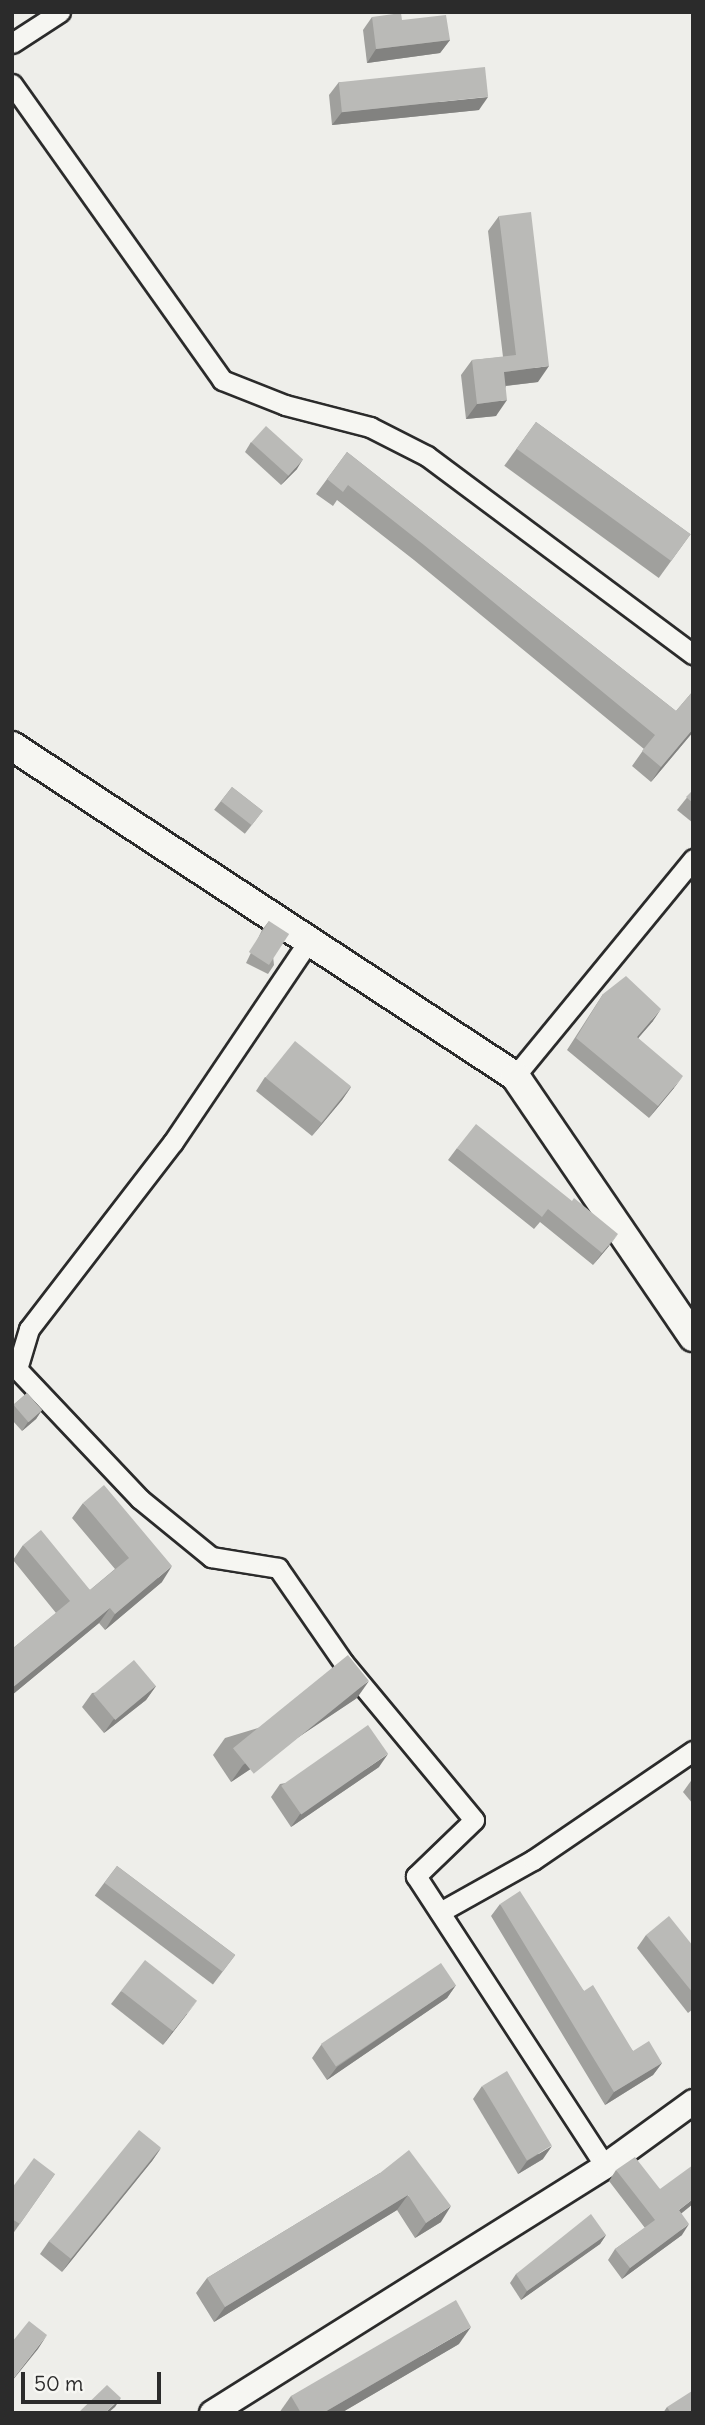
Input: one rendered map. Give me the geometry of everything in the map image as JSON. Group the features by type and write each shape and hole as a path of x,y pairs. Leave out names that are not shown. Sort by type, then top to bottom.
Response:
{"main road":[{"path":"12,746 515,1076 693,1337"}],"street":[{"path":"12,43 60,12"},
{"path":"12,84 222,380 239,391 370,427 427,456 693,654"},
{"path":"515,1076 693,859"},
{"path":"310,939 173,1142 29,1329 17,1369 140,1499 211,1557 278,1568 343,1662 474,1820 416,1876 605,2165"},
{"path":"440,1912 533,1860 693,1751"},
{"path":"212,2413 605,2165 693,2102"}],"building":[{"path":"401,13 402,20 446,15 450,40 376,49 372,17"},
{"path":"485,67 488,97 342,112 339,82"},
{"path":"531,212 549,366 504,372 507,400 477,404 472,360 516,355 499,216"},
{"path":"536,422 691,534 671,561 517,449"},
{"path":"266,426 303,459 288,476 251,442"},
{"path":"347,452 676,711 693,691 693,729 661,767 642,751 655,735 348,485 343,492 327,479"},
{"path":"232,787 263,811 252,825 221,801"},
{"path":"693,790 693,803 686,797"},
{"path":"269,921 289,934 269,965 249,952"},
{"path":"626,976 661,1009 637,1037 683,1076 658,1106 576,1038 603,994"},
{"path":"295,1041 351,1086 321,1123 265,1078"},
{"path":"476,1124 618,1234 602,1253 548,1209 542,1217 457,1148"},
{"path":"27,1393 42,1410 29,1422 13,1405"},
{"path":"104,1485 172,1566 115,1614 110,1608 12,1688 12,1649 70,1601 23,1545 41,1530 90,1590 129,1558 83,1503"},
{"path":"348,1655 369,1681 254,1774 233,1748"},
{"path":"134,1660 156,1686 115,1720 93,1694"},
{"path":"368,1725 388,1754 301,1814 281,1786"},
{"path":"117,1866 235,1955 223,1972 104,1883"},
{"path":"520,1891 584,1991 593,1985 633,2051 649,2041 662,2063 614,2092 500,1904"},
{"path":"669,1916 693,1946 693,1993 646,1935"},
{"path":"145,1960 197,2001 173,2031 121,1991"},
{"path":"441,1963 456,1985 336,2066 321,2044"},
{"path":"507,2071 552,2146 527,2161 482,2086"},
{"path":"139,2130 161,2148 71,2259 49,2241"},
{"path":"409,2150 451,2206 426,2223 408,2195 225,2307 207,2278 380,2173"},
{"path":"635,2157 660,2189 693,2165 693,2199 679,2210 689,2224 630,2268 615,2249 655,2220 616,2170"},
{"path":"34,2158 55,2174 20,2224 12,2219 12,2188"},
{"path":"591,2214 606,2235 527,2291 516,2274"},
{"path":"456,2300 471,2327 323,2413 301,2413 291,2396"},
{"path":"29,2321 47,2335 12,2380 12,2342"},
{"path":"107,2385 121,2398 105,2413 78,2413"},
{"path":"692,2391 693,2413 671,2413 667,2407"}]}
